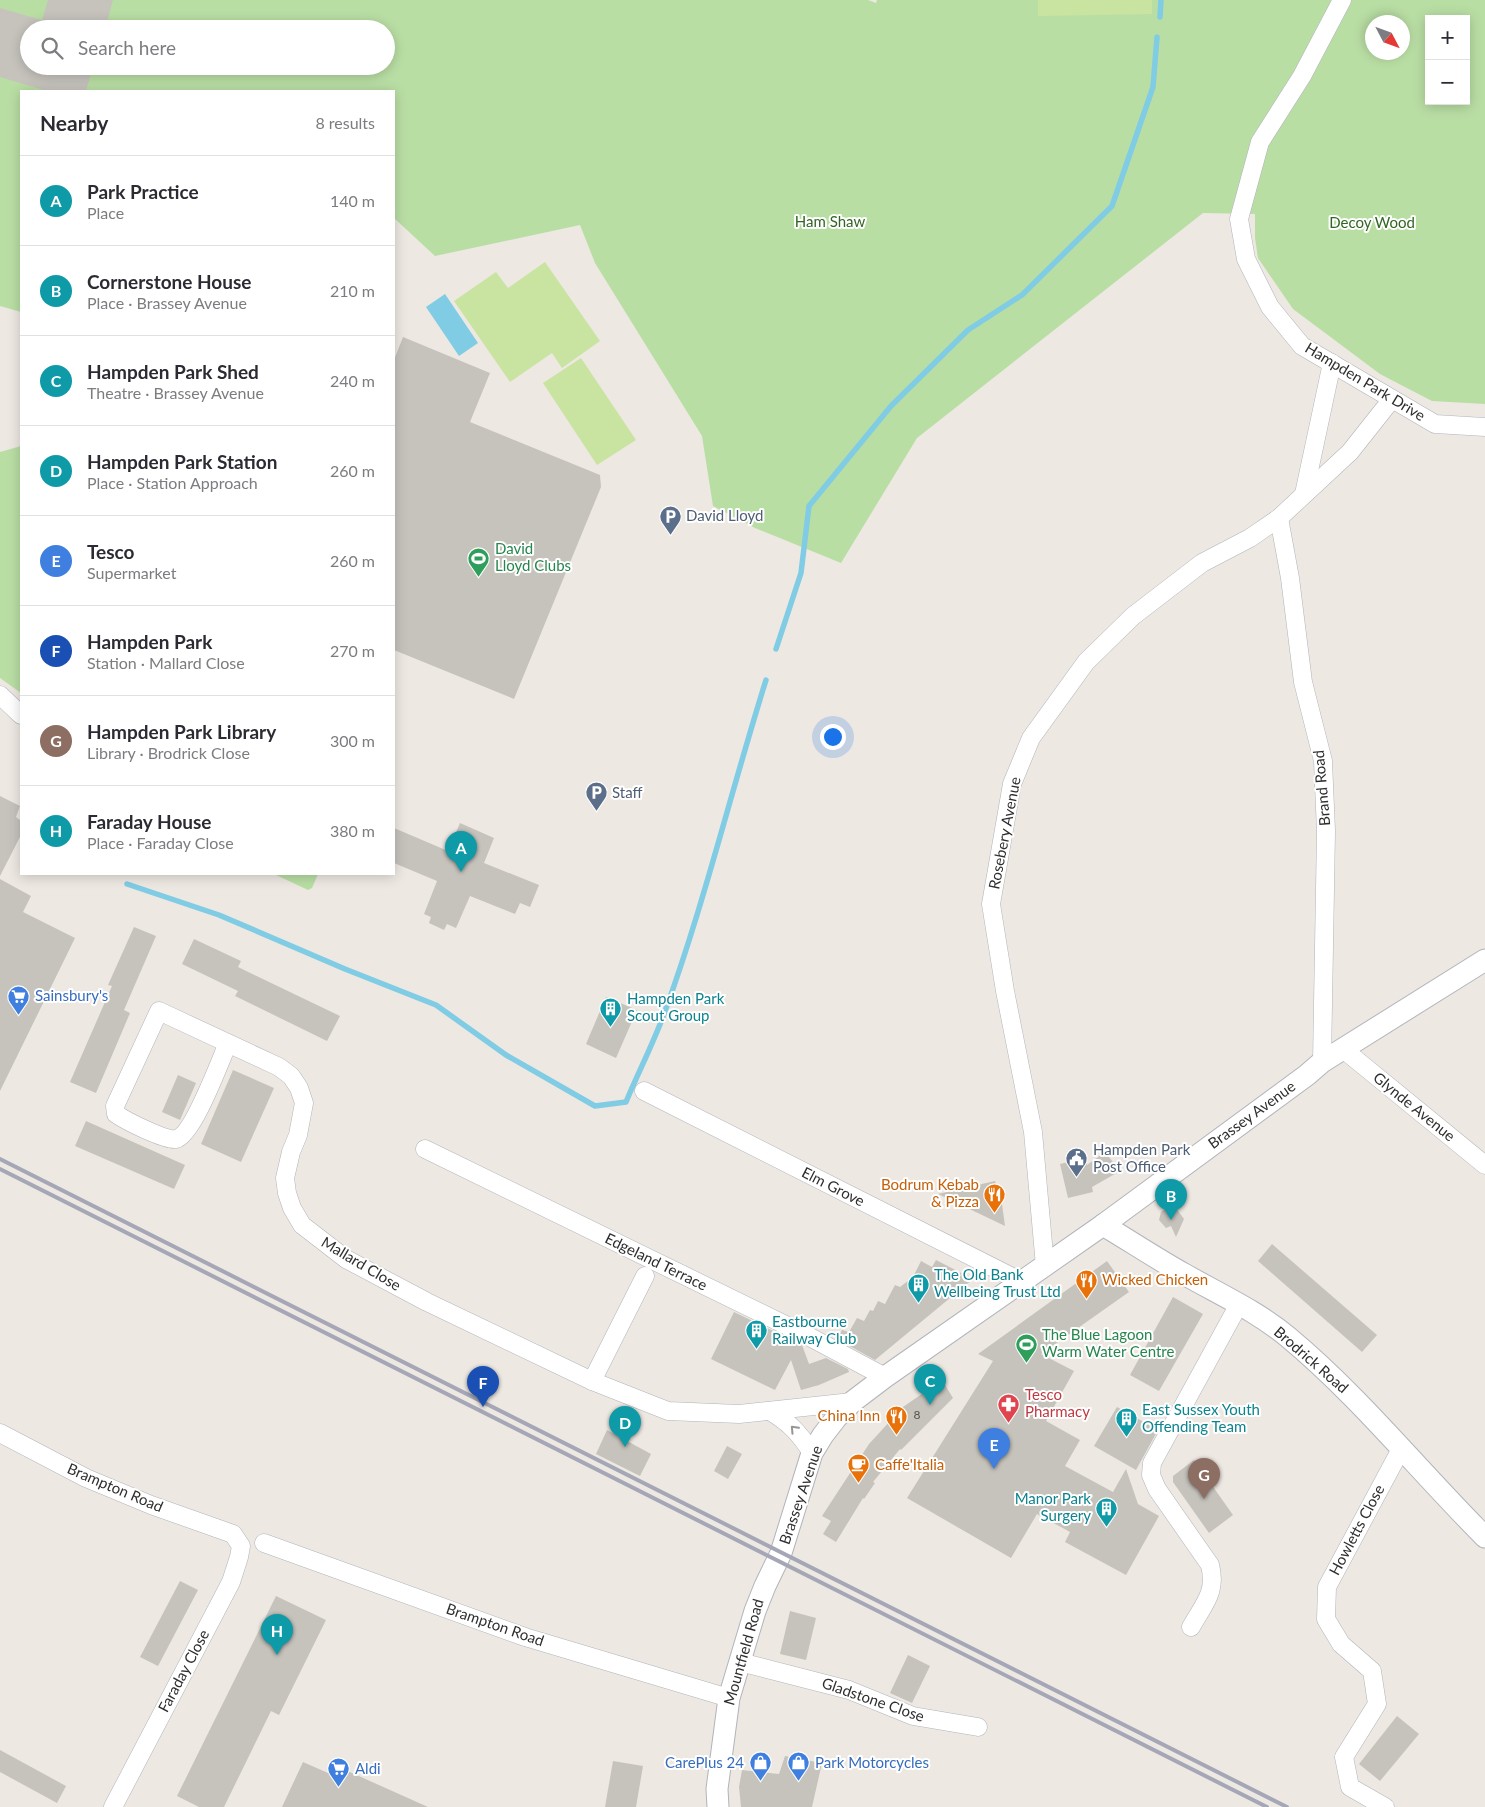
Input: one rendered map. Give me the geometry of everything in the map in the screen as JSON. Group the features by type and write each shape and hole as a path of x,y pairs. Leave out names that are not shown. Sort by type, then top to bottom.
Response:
{"street":[{"name":"Hampden Park Drive","path":"1342,0 1302,76 1260,142 1239,219 1246,259 1270,307 1302,346 1435,424 1485,427"},
{"path":"1304,494 1332,363"},
{"name":"Rosebery Avenue","path":"1045,1266 1033,1132 1005,991 991,904 1012,784 1030,738 1086,662 1133,616 1202,563 1250,538 1279,518 1350,452 1392,399"},
{"name":"Brand Road","path":"1279,518 1290,578 1303,682 1323,761 1326,831 1322,1062"},
{"path":"0,695 20,714"},
{"name":"Brassey Avenue","path":"777,1560 812,1454 823,1435 852,1402 1103,1225 1299,1081 1322,1062 1485,960"},
{"name":"Mallard Close","path":"228,1043 193,1121 188,1130 178,1139 170,1140 116,1114 115,1106 159,1011 228,1043 279,1067 291,1076 299,1088 304,1103 285,1178 287,1193 292,1208 302,1225 346,1259 414,1295 592,1381 668,1411 739,1414 852,1402"},
{"name":"Glynde Avenue","path":"1342,1049 1485,1165"},
{"name":"Elm Grove","path":"644,1091 1022,1282"},
{"name":"Edgeland Terrace","path":"425,1149 808,1336 885,1377"},
{"name":"Brodrick Road","path":"1103,1225 1184,1274 1239,1304 1287,1336 1348,1391 1485,1537"},
{"path":"592,1381 645,1276"},
{"path":"1191,1626 1212,1590 1213,1576 1210,1564 1157,1489 1151,1475 1152,1463 1239,1304"},
{"path":"770,1411 787,1422 801,1436 812,1454"},
{"name":"Brampton Road","path":"0,1433 86,1478 151,1505 233,1534"},
{"name":"Howletts Close","path":"1385,1807 1350,1787 1344,1757 1377,1704 1372,1671 1341,1644 1326,1620 1327,1586 1401,1449"},
{"name":"Faraday Close","path":"114,1807 231,1582 241,1546 233,1534"},
{"name":"Brampton Road","path":"264,1543 524,1637 729,1698"},
{"name":"Mountfield Road","path":"718,1807 717,1789 729,1698 755,1611 777,1560"},
{"name":"Gladstone Close","path":"740,1662 849,1690 913,1716 978,1727"}],"green space":[{"path":"0,0 868,0 876,3 877,0 1485,0 1485,404 1432,401 1380,374 1293,309 1258,258 1255,238 1255,214 1203,213 917,438 841,563 755,528 713,506 702,436 595,263 580,225 435,256 395,219 395,90 20,90 20,312 0,306"},
{"path":"1038,0 1152,0 1152,14 1038,16"},
{"path":"545,262 600,341 562,368 552,353 510,382 454,301 496,272 508,288"},
{"path":"581,358 636,440 597,465 543,383"},
{"path":"20,446 20,692 0,678 0,452"},
{"path":"276,875 318,875 312,888 308,890"}],"water":[{"path":"445,294 478,343 459,356 426,307"}],"building":[{"path":"48,0 113,0 107,20 42,20"},
{"path":"0,8 42,20 20,20 20,75 90,75 86,90 44,90 0,77"},
{"name":"David Lloyd Clubs","path":"403,337 490,373 470,422 600,475 601,487 514,699 395,650 395,357"},
{"path":"0,796 20,806 16,817 20,820 20,837 0,876"},
{"path":"460,823 494,838 484,863 539,885 530,907 520,903 515,914 470,896 456,928 447,924 444,930 429,923 431,917 424,914 437,881 395,863 395,828 448,851"},
{"name":"Sainsbury's","path":"0,879 31,896 23,912 75,938 0,1091"},
{"path":"134,927 156,936 124,1010 130,1013 96,1093 70,1082 112,986 108,985"},
{"path":"194,939 241,961 238,967 340,1016 327,1041 235,996 238,991 182,964"},
{"name":"Hampden Park Scout Group","path":"606,997 637,1010 616,1058 586,1044"},
{"path":"233,1070 274,1088 241,1162 201,1144"},
{"path":"178,1075 196,1083 180,1120 162,1112"},
{"path":"86,1121 185,1165 174,1189 75,1146"},
{"path":"1105,1152 1120,1171 1092,1187 1093,1192 1068,1198 1060,1164 1085,1158 1087,1165"},
{"path":"995,1181 1002,1204 1005,1226 938,1194"},
{"path":"1173,1204 1184,1219 1176,1237 1171,1226 1166,1228 1159,1220 1161,1212"},
{"path":"1272,1244 1377,1335 1362,1352 1258,1261"},
{"path":"936,1260 973,1279 875,1360 837,1339 842,1330 849,1332 857,1318 864,1321 870,1310 873,1311 878,1301 885,1304 895,1285 900,1287 913,1277 921,1261 932,1267"},
{"path":"1107,1261 1129,1292 1041,1354 1074,1371 1046,1421 1080,1440 1065,1466 1113,1492 1126,1469 1138,1504 1159,1516 1126,1575 1065,1542 1070,1532 1037,1514 1011,1558 907,1498 993,1361 978,1354"},
{"path":"1173,1297 1203,1314 1159,1391 1130,1375"},
{"name":"Eastbourne Railway Club","path":"734,1312 802,1345 809,1364 826,1358 848,1369 849,1372 819,1385 801,1390 791,1360 775,1390 711,1359"},
{"path":"942,1380 953,1398 900,1449 873,1482 875,1483 863,1498 836,1542 823,1534 831,1521 822,1516 869,1444 903,1407"},
{"name":"East Sussex Youth Offending Team","path":"1117,1407 1158,1430 1136,1470 1094,1446"},
{"path":"607,1430 651,1454 640,1476 596,1454"},
{"path":"727,1446 742,1454 728,1479 714,1471"},
{"path":"1194,1460 1233,1515 1209,1533 1173,1482 1173,1476"},
{"path":"180,1581 198,1590 158,1666 140,1657"},
{"path":"276,1596 326,1620 279,1715 271,1711 224,1807 199,1807 177,1796"},
{"path":"790,1611 816,1618 806,1660 780,1654"},
{"path":"908,1655 930,1666 912,1703 890,1693"},
{"path":"1397,1716 1419,1734 1380,1781 1359,1764"},
{"path":"0,1750 66,1786 57,1803 0,1772"},
{"name":"Park Motorcycles","path":"785,1756 822,1763 812,1807 741,1807 739,1787 742,1770 779,1774"},
{"path":"613,1761 643,1766 636,1807 605,1807"},
{"name":"Aldi","path":"303,1762 328,1773 332,1764 428,1807 282,1807"}],"waterway":[{"path":"1160,17 1161,0"},
{"path":"776,649 801,573 809,506 891,406 968,330 1022,295 1112,206 1153,87 1157,37"},
{"path":"127,884 219,915 345,969 436,1005 506,1055 595,1106 626,1102 660,1025 692,931 766,680"}],"railway":[{"path":"0,1159 1287,1807"},
{"path":"0,1169 1267,1807"}],"place":[{"name":"David Lloyd","path":"670,535"},
{"name":"David Lloyd Clubs","path":"479,577"},
{"name":"Staff","path":"596,812"},
{"name":"Park Practice","path":"461,872"},
{"name":"Sainsbury's","path":"19,1015"},
{"name":"Hampden Park Scout Group","path":"611,1027"},
{"name":"Hampden Park Post Office","path":"1077,1178"},
{"name":"Bodrum Kebab & Pizza","path":"995,1213"},
{"name":"Cornerstone House","path":"1171,1220"},
{"name":"Wicked Chicken","path":"1086,1299"},
{"name":"The Old Bank Wellbeing Trust Ltd","path":"918,1303"},
{"name":"Eastbourne Railway Club","path":"756,1350"},
{"name":"The Blue Lagoon Warm Water Centre","path":"1026,1363"},
{"name":"Hampden Park Shed","path":"930,1405"},
{"name":"Hampden Park","path":"483,1407"},
{"name":"Tesco Pharmacy","path":"1009,1423"},
{"name":"China Inn","path":"896,1435"},
{"name":"East Sussex Youth Offending Team","path":"1126,1438"},
{"name":"Hampden Park Station","path":"625,1447"},
{"name":"Tesco","path":"994,1469"},
{"name":"Caffe'Italia","path":"859,1484"},
{"name":"Hampden Park Library","path":"1204,1499"},
{"name":"Manor Park Surgery","path":"1107,1527"},
{"name":"Faraday House","path":"277,1655"},
{"name":"CarePlus 24","path":"760,1782"},
{"name":"Park Motorcycles","path":"799,1782"},
{"name":"Aldi","path":"339,1788"}],"park label":[{"name":"Ham Shaw","path":"830,222"},
{"name":"Decoy Wood","path":"1372,223"}]}
